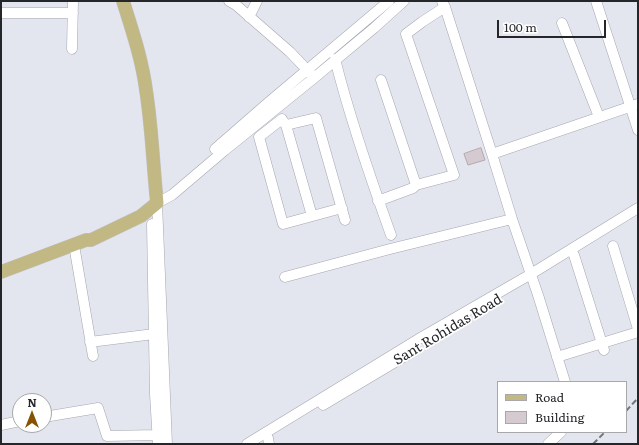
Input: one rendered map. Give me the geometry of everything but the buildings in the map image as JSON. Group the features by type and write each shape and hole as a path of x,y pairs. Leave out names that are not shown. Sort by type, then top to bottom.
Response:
{"main road":[{"path":"119,1 136,57 142,90 154,202"},
{"path":"1,272 86,240 91,240 140,216 154,202 152,147 146,90 140,56 123,1"}],"street":[{"path":"72,49 73,1"},
{"path":"229,1 236,5 290,52 311,74"},
{"path":"249,16 257,1"},
{"path":"230,141 275,109 389,1"},
{"path":"154,202 172,195 230,141 251,117 311,74 336,59 404,1"},
{"path":"596,1 634,105 638,130"},
{"path":"378,201 413,188 416,185 454,175 406,34 443,4 565,381"},
{"path":"1,13 73,13"},
{"path":"562,23 599,117"},
{"path":"336,59 344,94 378,201 391,235"},
{"path":"381,80 416,185"},
{"path":"492,154 634,105"},
{"path":"275,109 284,122 312,216"},
{"path":"342,208 283,224 259,137 284,122 316,118 342,208 345,220"},
{"path":"52,416 98,408 107,440 157,439 154,334 154,202"},
{"path":"154,202 167,444"},
{"path":"247,444 422,337 532,277 638,208"},
{"name":"Sant Rohidas Road","path":"258,444 268,441 532,277 574,255 638,216"},
{"path":"285,277 512,219"},
{"path":"74,245 93,356"},
{"path":"613,246 638,329"},
{"path":"574,255 603,347"},
{"path":"557,356 603,347 638,332"},
{"path":"90,342 154,334"},
{"path":"1,425 12,423"},
{"path":"548,444 560,433"}],"railway":[{"path":"627,410 638,398"},
{"path":"593,444 604,433"}]}
